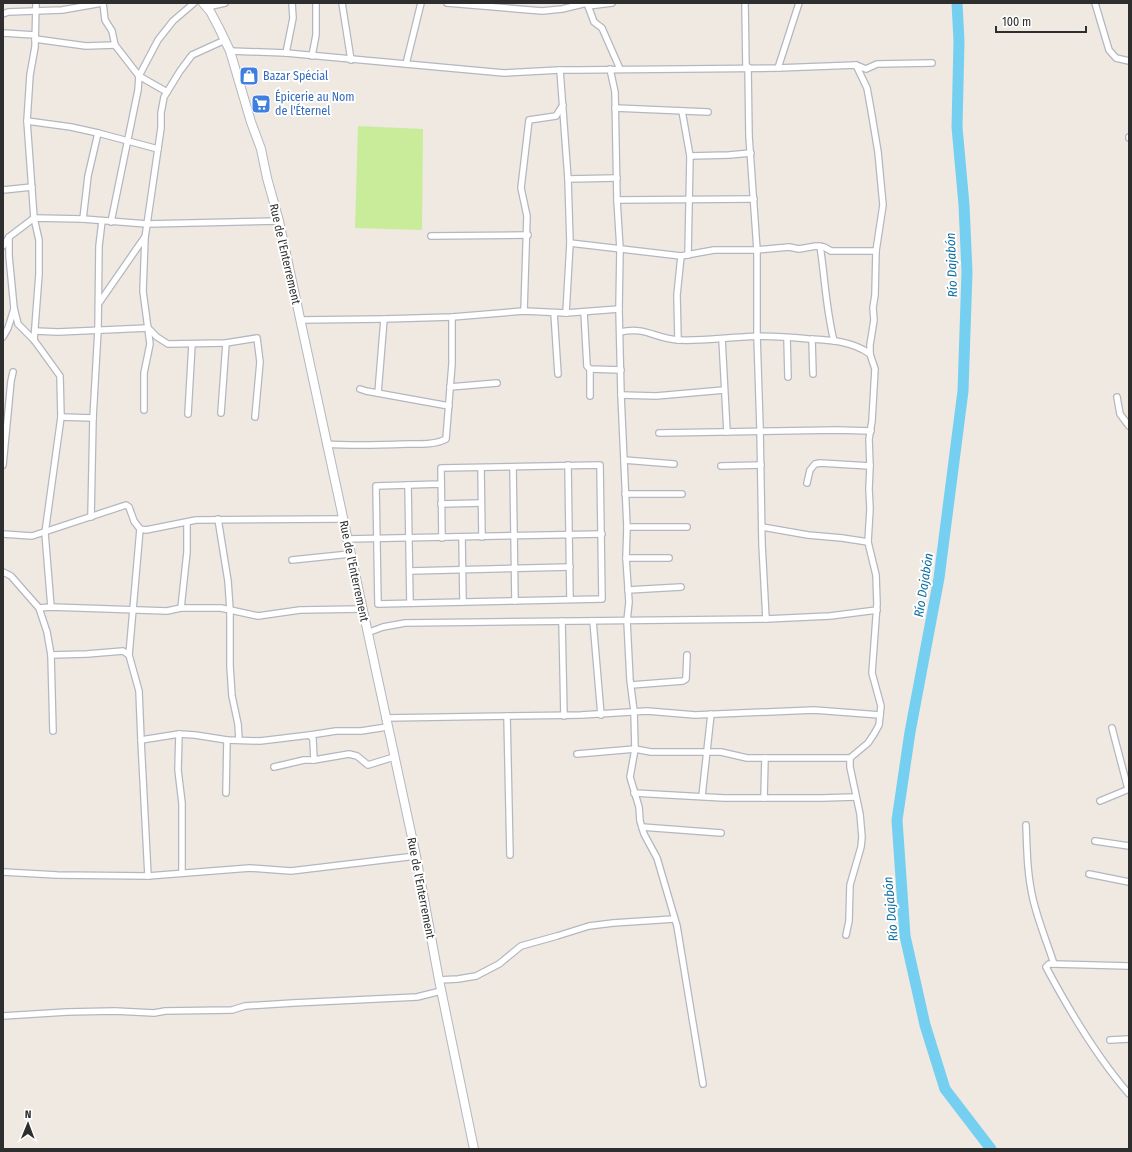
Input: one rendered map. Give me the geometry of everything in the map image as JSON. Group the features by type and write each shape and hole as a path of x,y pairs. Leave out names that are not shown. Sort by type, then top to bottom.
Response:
{"street":[{"path":"34,340 39,274 39,240 34,218 27,121 30,75 35,37 36,3"},
{"path":"3,14 8,12 62,10 103,3 105,20 112,32 115,45 139,76 166,92"},
{"path":"111,222 126,142 138,90 139,76 164,31 177,17 194,3"},
{"path":"205,5 225,3"},
{"path":"286,54 293,18 292,3"},
{"path":"312,56 316,35 316,3"},
{"path":"342,3 351,60"},
{"path":"406,64 421,3"},
{"path":"447,3 542,11 587,4 612,3"},
{"path":"744,3 757,250 756,336 766,619"},
{"path":"778,68 799,3"},
{"path":"1095,3 1109,50 1116,58 1129,61"},
{"path":"587,4 594,22 602,28 620,69"},
{"name":"Rue de l'Enterrement","path":"205,5 230,51 251,122 261,149 266,178 279,221 346,539 416,856 441,992 474,1149"},
{"path":"3,33 86,46 115,45"},
{"path":"144,410 144,373 150,344 143,291 145,238 161,128 161,112 166,92 192,56 225,40"},
{"path":"230,51 312,56 504,73 560,70 747,67 778,68 856,65 866,69 877,64 932,63"},
{"path":"577,754 635,749 652,752 721,752 748,758 850,758 868,743 879,725 881,706 871,667 877,610 876,575 868,542 870,466 869,439 871,431 875,369 870,354 874,320 873,308 875,295 876,251 883,205 878,152 866,88 856,65"},
{"path":"610,69 615,92 617,200 620,249 619,310 621,395 627,527 626,558 629,602 627,621 634,711 635,749 630,777 639,807 642,828 647,842 657,858 677,926 703,1084"},
{"path":"560,70 568,179 570,243 566,313"},
{"path":"524,311 528,235 527,216 521,188 529,120 556,116 562,105"},
{"path":"615,108 708,112"},
{"path":"682,111 690,156 688,255"},
{"path":"27,121 71,127 158,149"},
{"path":"83,219 88,176 98,133"},
{"path":"690,156 751,153"},
{"path":"568,179 617,178"},
{"path":"3,190 32,187"},
{"path":"617,200 754,199"},
{"path":"3,246 9,237 34,218 83,219 147,224 279,221"},
{"path":"91,517 93,418 98,330 98,267 102,221"},
{"path":"431,236 528,235"},
{"path":"9,237 8,245 14,308 18,324 34,340 60,376 60,417 45,533 51,607"},
{"path":"98,304 145,238"},
{"path":"570,243 681,256 714,250 757,250 789,247 798,249 816,246 820,246 831,251 876,251"},
{"path":"820,246 825,273 830,324 834,341"},
{"path":"678,340 677,295 681,256"},
{"path":"3,337 8,328 14,308"},
{"path":"300,320 452,317 524,311 566,313 619,310"},
{"path":"584,312 587,366 590,369 590,396"},
{"path":"554,313 558,374"},
{"path":"326,444 354,446 440,443 446,439 450,386 452,317"},
{"path":"378,393 384,319"},
{"path":"35,332 148,328 157,337 168,344 226,343 257,338 260,362 254,417"},
{"path":"620,332 631,330 645,331 678,340 722,339 756,336 812,339 847,343 870,354"},
{"path":"787,338 788,377"},
{"path":"722,339 727,432"},
{"path":"812,339 813,374"},
{"path":"221,413 226,343"},
{"path":"188,414 192,344"},
{"path":"590,369 621,370"},
{"path":"3,464 5,431 13,372"},
{"path":"450,386 498,384"},
{"path":"360,389 449,406"},
{"path":"621,395 656,396 724,390"},
{"path":"1116,397 1120,414 1129,426"},
{"path":"60,417 93,418"},
{"path":"659,434 760,431 871,431"},
{"path":"624,460 674,464"},
{"path":"807,483 810,470 815,464 870,466"},
{"path":"441,484 376,486 378,604 602,599 600,465 441,468 442,538"},
{"path":"721,466 761,465"},
{"path":"568,466 570,600"},
{"path":"513,467 516,569 515,601"},
{"path":"481,468 482,537"},
{"path":"408,485 410,603"},
{"path":"625,494 682,494"},
{"path":"441,504 482,503"},
{"path":"3,534 32,536 45,533 126,505 129,507 134,521 140,529 129,655 139,691 140,740 148,876"},
{"path":"218,519 228,581 232,696 238,724 239,740"},
{"path":"140,529 146,530 196,520 342,519"},
{"path":"181,608 187,552 188,522"},
{"path":"762,526 808,535 868,542"},
{"path":"627,527 687,527"},
{"path":"346,539 602,534"},
{"path":"462,537 463,602"},
{"path":"292,560 350,554"},
{"path":"626,558 669,558"},
{"path":"410,571 570,567"},
{"path":"3,572 11,576 39,608 47,632 51,655 53,731"},
{"path":"628,590 681,587"},
{"path":"39,608 167,610 181,608 222,608 258,616 300,610 362,609"},
{"path":"367,633 383,627 405,623 766,619 830,616 877,610"},
{"path":"562,621 564,716"},
{"path":"593,621 600,715"},
{"path":"51,655 123,651 129,655"},
{"path":"631,685 683,681 686,679 687,675 687,655"},
{"path":"385,718 600,715 634,711 695,715 814,710 880,715"},
{"path":"702,796 711,714"},
{"path":"507,716 510,855"},
{"path":"140,740 179,734 227,740 260,741 336,731 361,731 387,727"},
{"path":"1100,801 1129,789 1112,728"},
{"path":"179,734 178,770 182,804 182,873"},
{"path":"310,735 313,739 314,760"},
{"path":"226,793 227,740"},
{"path":"274,767 304,760 314,760 349,754 357,756 368,765 394,757"},
{"path":"764,798 765,758"},
{"path":"846,935 849,921 850,885 861,847 862,837 860,814 850,767 850,758"},
{"path":"634,793 764,798 822,798 856,796"},
{"path":"1026,825 1027,853 1033,900 1054,964"},
{"path":"642,828 721,833"},
{"path":"1095,841 1129,846"},
{"path":"3,872 57,875 148,876 250,868 291,871 416,856"},
{"path":"1089,874 1129,882"},
{"path":"439,980 476,976 499,964 521,946 589,926 674,919"},
{"path":"1129,966 1048,964 1046,968 1091,1044 1129,1094"},
{"path":"3,1016 115,1011 154,1013 165,1011 232,1010 245,1006 417,997 441,992"},
{"path":"1110,1040 1129,1039"}],"green space":[{"path":"358,126 423,129 422,230 355,228"}],"waterway":[{"name":"Río Dajabón","path":"957,3 959,41 957,127 964,205 967,272 963,391 939,578 910,732 897,820 905,936 925,1025 945,1089 991,1149"}],"place":[{"name":"Bazar Spécial","path":"249,76"},
{"name":"Épicerie au Nom de l'Éternel","path":"261,104"}]}
